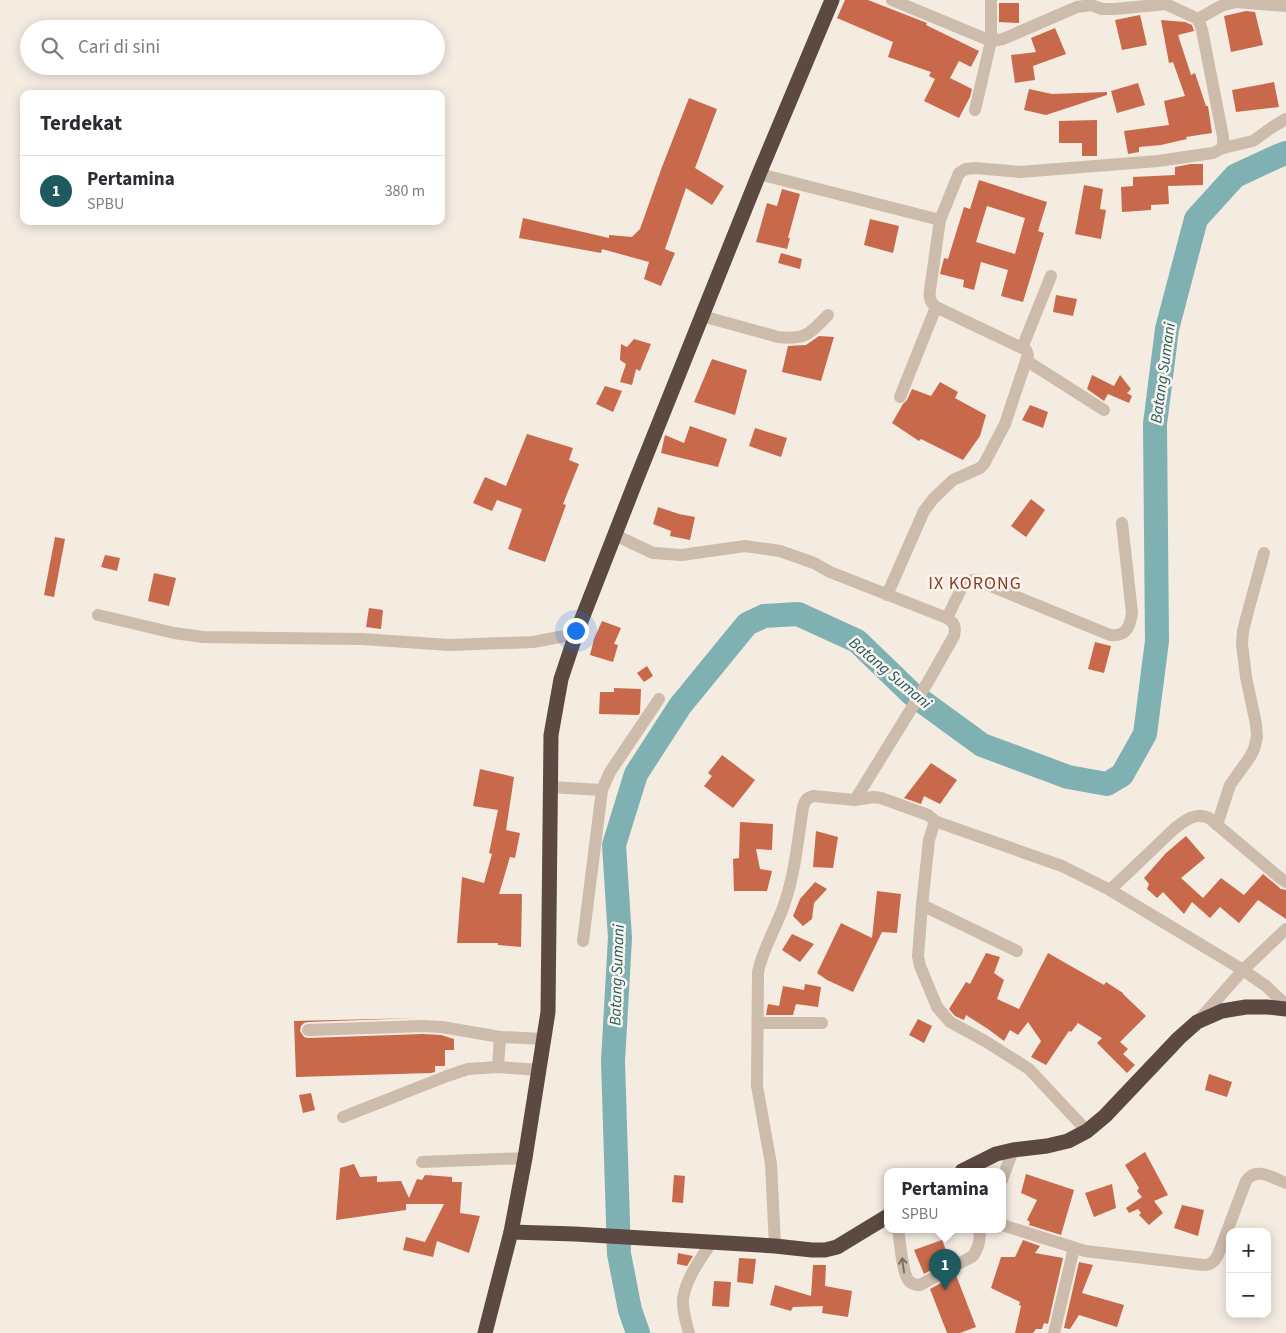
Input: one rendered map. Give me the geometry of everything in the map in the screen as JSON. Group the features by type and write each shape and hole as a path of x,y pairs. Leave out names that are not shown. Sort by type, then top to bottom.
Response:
{"highway":[{"path":"485,1333 510,1232 525,1158 548,1012 550,787 552,735 560,686 576,634 702,316 832,0"},
{"path":"970,1168 996,1154 1068,1141 1087,1131 1105,1116 1178,1038 1198,1022 1222,1011 1246,1007 1267,1007 1286,1010"},
{"path":"510,1232 575,1234 812,1250 831,1248 847,1241 884,1218"}],"street":[{"path":"892,0 991,41 1003,39 1090,3 1102,9 1115,9 1166,2 1198,19 1202,30 1223,137 1223,148"},
{"path":"975,110 991,41 991,0"},
{"path":"1198,19 1221,6 1236,2 1286,6"},
{"path":"887,595 924,511 953,480 980,468 984,464 1005,424 1027,361 1028,355 1026,350 931,303 929,297 940,220 959,174 966,168 1020,172 1158,162 1213,153 1223,148 1253,141 1286,119"},
{"path":"759,174 940,220"},
{"path":"1022,348 1051,276"},
{"path":"900,397 936,307"},
{"path":"702,316 778,337 790,338 810,333 828,315"},
{"path":"1027,361 1104,410"},
{"path":"947,618 964,583 976,580 1110,635 1118,636 1124,632 1131,622 1132,613 1122,523"},
{"path":"615,536 653,553 663,554 682,555 745,546 780,552 814,563 830,572 954,622 954,636 855,800"},
{"path":"1217,825 1230,785 1250,757 1257,738 1242,644 1243,631 1264,553"},
{"path":"98,615 174,633 203,637 362,639 449,645 533,642 576,634"},
{"path":"583,941 602,790 610,772 659,699"},
{"path":"550,787 602,790"},
{"path":"775,1246 772,1164 757,1086 759,967 785,902 796,856 803,806 809,798 814,796 855,800 874,797 882,798 928,815 935,820 1062,866 1110,890 1243,970 1266,986 1286,1004"},
{"path":"1110,890 1184,820 1202,815 1209,818 1286,882"},
{"path":"935,820 929,840 922,905 919,962 935,1002 950,1022 1029,1068 1087,1131"},
{"path":"922,905 1017,951"},
{"path":"1198,1022 1243,970 1286,929"},
{"path":"758,1024 822,1023"},
{"path":"308,1030 423,1026 442,1027 500,1037 544,1039"},
{"path":"498,1067 500,1037"},
{"path":"343,1117 468,1069 498,1067 539,1070"},
{"path":"1006,1169 1013,1150"},
{"path":"422,1162 525,1158"},
{"path":"1006,1226 1085,1251 1203,1266 1214,1262 1218,1255 1246,1181 1250,1176 1261,1174 1286,1183"},
{"path":"899,1233 904,1274 908,1281 920,1285 973,1256 980,1242 980,1233"},
{"path":"689,1333 684,1316 683,1300 692,1273 711,1243"},
{"path":"1054,1333 1074,1248"}],"building":[{"path":"845,0 868,0 927,23 926,25 979,51 971,67 959,61 950,78 972,89 959,118 924,101 935,79 929,76 931,72 888,57 893,42 837,18"},
{"path":"999,3 1019,3 1019,23 999,22"},
{"path":"1246,11 1255,12 1263,45 1231,52 1224,16"},
{"path":"1140,15 1147,45 1122,50 1115,20"},
{"path":"1161,20 1185,22 1192,25 1194,31 1178,35 1191,75 1195,73 1206,106 1208,106 1212,133 1186,137 1187,139 1161,145 1139,147 1139,152 1128,154 1124,131 1169,125 1164,101 1185,96 1173,62 1169,63"},
{"path":"1055,28 1066,54 1033,66 1035,80 1015,83 1011,55 1036,52 1031,38"},
{"path":"1274,82 1279,107 1236,112 1232,90"},
{"path":"1138,83 1145,105 1117,113 1111,91"},
{"path":"1029,89 1052,94 1107,92 1107,95 1046,115 1024,110"},
{"path":"689,98 717,109 695,168 724,186 712,205 686,188 665,249 675,253 661,286 644,279 649,262 602,249 601,253 519,238 523,218 609,238 609,235 632,237 640,229"},
{"path":"1097,120 1097,156 1082,156 1082,143 1059,143 1059,121"},
{"path":"1203,164 1203,185 1168,186 1169,204 1151,205 1151,210 1122,212 1121,187 1133,186 1133,177 1175,175 1175,167"},
{"path":"979,180 1047,202 1038,231 1044,233 1023,302 1001,296 1008,270 981,262 974,290 963,287 964,280 940,274 944,258 948,259 964,207 970,209","holes":["987,206 1025,218 1015,254 976,242"]},
{"path":"1084,185 1103,189 1100,209 1106,210 1101,239 1075,234"},
{"path":"782,189 800,194 788,238 790,238 787,249 756,242 767,203 777,206"},
{"path":"870,219 899,226 893,253 864,245"},
{"path":"781,253 802,259 800,269 778,263"},
{"path":"1056,295 1077,299 1073,316 1053,312"},
{"path":"819,336 834,337 821,381 782,372 788,346 806,345"},
{"path":"634,339 651,344 640,371 636,369 632,385 620,382 626,364 620,360 621,344 627,347"},
{"path":"712,359 747,370 735,415 694,402"},
{"path":"1092,375 1114,386 1120,375 1131,389 1127,393 1132,396 1129,403 1108,394 1104,401 1087,389"},
{"path":"940,382 958,392 955,398 986,415 980,436 963,460 921,439 919,441 892,423 912,389 931,396"},
{"path":"605,386 622,391 613,412 596,404"},
{"path":"1030,405 1048,412 1043,428 1022,420"},
{"path":"690,426 727,439 718,467 661,453 665,435 684,443"},
{"path":"755,428 787,438 781,457 749,446"},
{"path":"527,434 573,448 569,460 579,464 563,504 566,505 545,562 508,549 522,509 497,500 492,511 473,503 485,477 506,486"},
{"path":"1031,499 1045,510 1026,537 1011,526"},
{"path":"658,507 695,517 690,540 670,536 671,531 653,524"},
{"path":"55,537 65,539 54,597 44,595"},
{"path":"105,555 120,558 117,571 101,567"},
{"path":"154,573 176,578 169,606 148,601"},
{"path":"369,608 383,610 381,629 366,627"},
{"path":"602,621 621,628 614,644 618,645 613,662 590,655 594,639"},
{"path":"1095,642 1111,646 1104,673 1088,669"},
{"path":"647,666 653,676 644,682 637,673"},
{"path":"614,688 641,689 640,713 638,715 599,714 600,692 614,692"},
{"path":"722,755 755,780 733,808 704,786 712,776 708,773"},
{"path":"931,763 957,780 940,804 924,796 921,804 904,798"},
{"path":"480,769 514,777 506,830 520,833 515,858 510,857 499,894 522,894 521,947 498,945 498,943 457,943 462,877 484,883 492,854 489,853 498,810 473,806"},
{"path":"740,822 773,824 772,850 756,849 760,869 772,871 767,891 734,891 733,859 739,858"},
{"path":"816,831 838,837 833,868 813,867"},
{"path":"1186,836 1205,858 1181,878 1203,898 1221,878 1244,895 1263,874 1281,889 1286,890 1286,919 1258,900 1239,923 1220,907 1210,918 1192,902 1184,914 1163,892 1157,898 1147,889 1149,884 1144,878 1166,853"},
{"path":"815,882 827,889 814,903 812,919 803,926 793,916 800,899"},
{"path":"877,891 901,894 897,933 882,932 853,992 827,980 817,973 841,923 872,938"},
{"path":"792,934 814,944 800,962 782,950"},
{"path":"986,953 1000,957 994,973 1004,980 997,999 1019,1009 1048,953 1104,985 1106,982 1123,993 1146,1016 1120,1042 1128,1049 1123,1054 1135,1065 1127,1073 1097,1043 1102,1038 1078,1023 1071,1032 1069,1031 1046,1065 1031,1057 1041,1041 1028,1022 1018,1035 1010,1030 1004,1041 966,1015 964,1020 955,1016 949,1009 966,982 970,984"},
{"path":"805,984 821,987 818,1007 796,1004 793,1015 766,1015 768,1004 779,1006 783,986 804,990"},
{"path":"417,1018 308,1022 301,1026 300,1031 304,1037 308,1038 423,1034 441,1035 454,1039 454,1050 445,1050 445,1066 435,1066 435,1072 296,1077 294,1021"},
{"path":"918,1019 932,1026 924,1043 909,1035"},
{"path":"1209,1074 1232,1082 1227,1097 1205,1090"},
{"path":"311,1093 315,1110 303,1113 299,1095"},
{"path":"1145,1152 1168,1195 1154,1201 1163,1213 1149,1225 1139,1215 1141,1213 1138,1209 1129,1213 1126,1208 1142,1197 1137,1191 1139,1188 1125,1165"},
{"path":"354,1164 360,1177 377,1176 377,1182 401,1181 409,1198 417,1179 422,1180 425,1175 452,1177 452,1182 462,1182 460,1213 480,1216 469,1253 437,1241 433,1257 403,1250 406,1237 425,1242 444,1204 406,1204 406,1210 336,1220 340,1168"},
{"path":"1026,1174 1074,1190 1061,1235 1029,1225 1030,1222 1027,1220 1037,1200 1021,1193"},
{"path":"674,1175 685,1176 683,1203 672,1202"},
{"path":"1112,1184 1116,1208 1094,1217 1085,1193"},
{"path":"1182,1205 1204,1210 1198,1236 1174,1228"},
{"path":"942,1240 950,1260 924,1274 914,1250"},
{"path":"1023,1240 1040,1246 1035,1253 1063,1258 1048,1324 1044,1323 1042,1329 1036,1329 1033,1333 1015,1333 1021,1306 1019,1305 1020,1302 991,1288 1001,1257 1015,1257"},
{"path":"678,1253 693,1256 687,1266 677,1264"},
{"path":"739,1258 756,1259 753,1284 737,1282"},
{"path":"1079,1262 1093,1265 1082,1293 1124,1305 1117,1327 1079,1315 1070,1329 1064,1328"},
{"path":"813,1265 826,1265 825,1286 852,1291 848,1317 822,1313 823,1306 793,1307 791,1311 770,1305 775,1285 811,1296"},
{"path":"956,1275 976,1327 960,1333 947,1333 930,1289"},
{"path":"714,1281 731,1282 729,1307 712,1306"}],"waterway":[{"name":"Batang Sumani","path":"638,1333 630,1310 619,1254 613,1061 620,938 614,845 636,774 680,706 747,624 764,616 798,614 857,641 912,694 982,745 1068,777 1107,784 1122,775 1145,734 1157,641 1155,424 1167,329 1196,219 1235,176 1286,153"}],"place":[{"name":"Pertamina","path":"945,1290"}],"district":[{"name":"IX KORONG","path":"975,583"}]}
